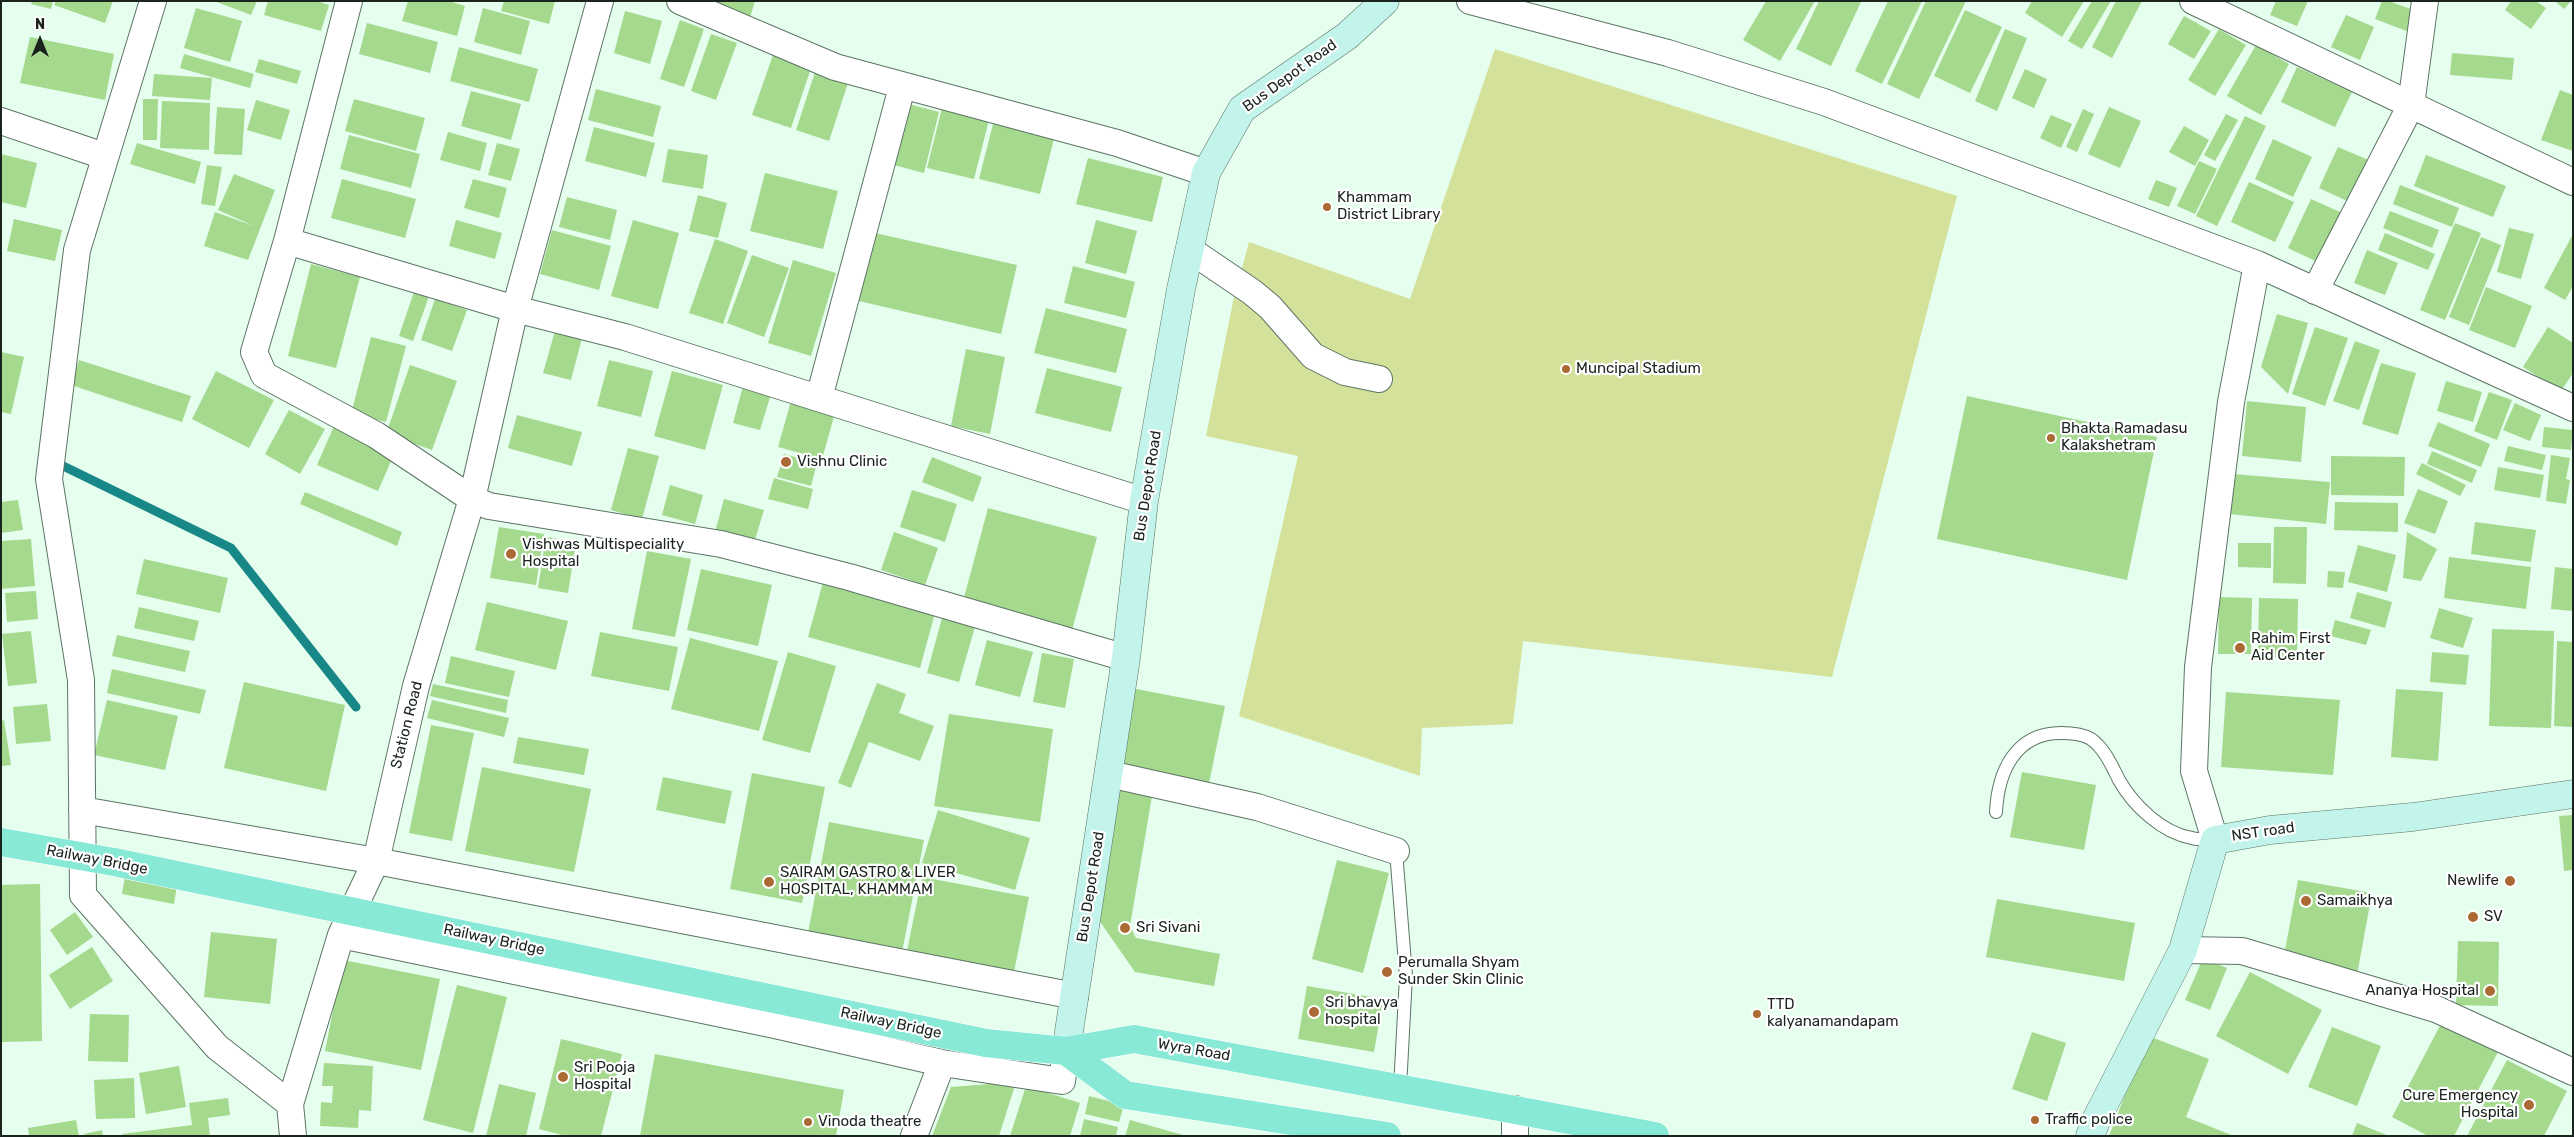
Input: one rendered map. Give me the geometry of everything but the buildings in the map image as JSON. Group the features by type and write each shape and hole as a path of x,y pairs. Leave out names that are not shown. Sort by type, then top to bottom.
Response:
{"main road":[{"name":"Railway Bridge","path":"1,842 114,862 986,1043 1066,1051"},
{"name":"Wyra Road","path":"1066,1051 1134,1038 1654,1136"},
{"path":"1066,1051 1124,1095 1386,1136"}],"street":[{"path":"153,1 104,156 77,250 49,474 81,680 83,895 218,1047 290,1104"},
{"path":"349,1 287,241 254,352 264,375 376,435 472,499 489,506 721,544 849,577 1126,658"},
{"name":"Station Road","path":"293,1136 290,1104 341,935 376,861 416,686 472,499 515,309 600,1"},
{"path":"680,1 835,67 902,87 1117,143 1206,173"},
{"name":"Bus Depot Road","path":"1066,1051 1076,996 1082,939 1126,658 1144,501 1206,173 1242,109 1347,36 1385,1"},
{"path":"1470,1 1668,53 1824,102 2257,264 2573,408"},
{"path":"2193,1 2573,182"},
{"path":"2316,291 2411,105 2425,1"},
{"path":"819,398 902,87"},
{"path":"1,121 104,156"},
{"path":"287,241 515,309 624,337 1144,501"},
{"path":"1190,250 1252,292 1276,313 1313,356 1345,372 1379,379"},
{"path":"2214,840 2194,771 2198,667 2231,402 2257,264"},
{"path":"1109,774 1257,807 1396,851"},
{"name":"NST road","path":"2090,1136 2183,950 2214,840 2270,830 2413,817 2573,794"},
{"path":"82,810 376,861 1076,996"},
{"path":"341,935 775,1025 942,1063 1062,1081 1066,1051"},
{"path":"2183,950 2242,951 2436,1009 2573,1072"},
{"path":"914,1136 942,1063"},
{"path":"1515,1109 1515,1136"}],"lane":[{"path":"1996,812 1998,788 2009,760 2019,749 2024,744 2050,733 2072,733 2090,739 2108,758 2131,799 2155,820 2175,832 2191,838 2214,840"},
{"path":"1396,851 1406,976 1400,1088"}],"green space":[{"name":"Muncipal Stadium","path":"1495,49 1957,196 1832,677 1523,641 1513,724 1422,728 1420,776 1239,716 1298,456 1206,436 1233,302 1249,242 1410,299"}],"waterway":[{"path":"53,461 231,548 356,707"}],"place":[{"name":"Khammam District Library","path":"1327,207"},
{"name":"Muncipal Stadium","path":"1566,369"},
{"name":"Bhakta Ramadasu Kalakshetram","path":"2051,438"},
{"name":"Vishnu Clinic","path":"786,462"},
{"name":"Vishwas Multispeciality Hospital","path":"511,554"},
{"name":"Rahim First Aid Center","path":"2240,648"},
{"name":"Newlife","path":"2510,881"},
{"name":"SAIRAM GASTRO & LIVER HOSPITAL, KHAMMAM","path":"769,882"},
{"name":"Samaikhya","path":"2306,901"},
{"name":"SV","path":"2473,917"},
{"name":"Sri Sivani","path":"1125,928"},
{"name":"Perumalla Shyam Sunder Skin Clinic","path":"1387,972"},
{"name":"Ananya Hospital","path":"2490,991"},
{"name":"Sri bhavya hospital","path":"1314,1012"},
{"name":"TTD kalyanamandapam","path":"1757,1014"},
{"name":"Sri Pooja Hospital","path":"563,1077"},
{"name":"Cure Emergency Hospital","path":"2529,1105"},
{"name":"Traffic police","path":"2035,1120"},
{"name":"Vinoda theatre","path":"808,1122"}]}
